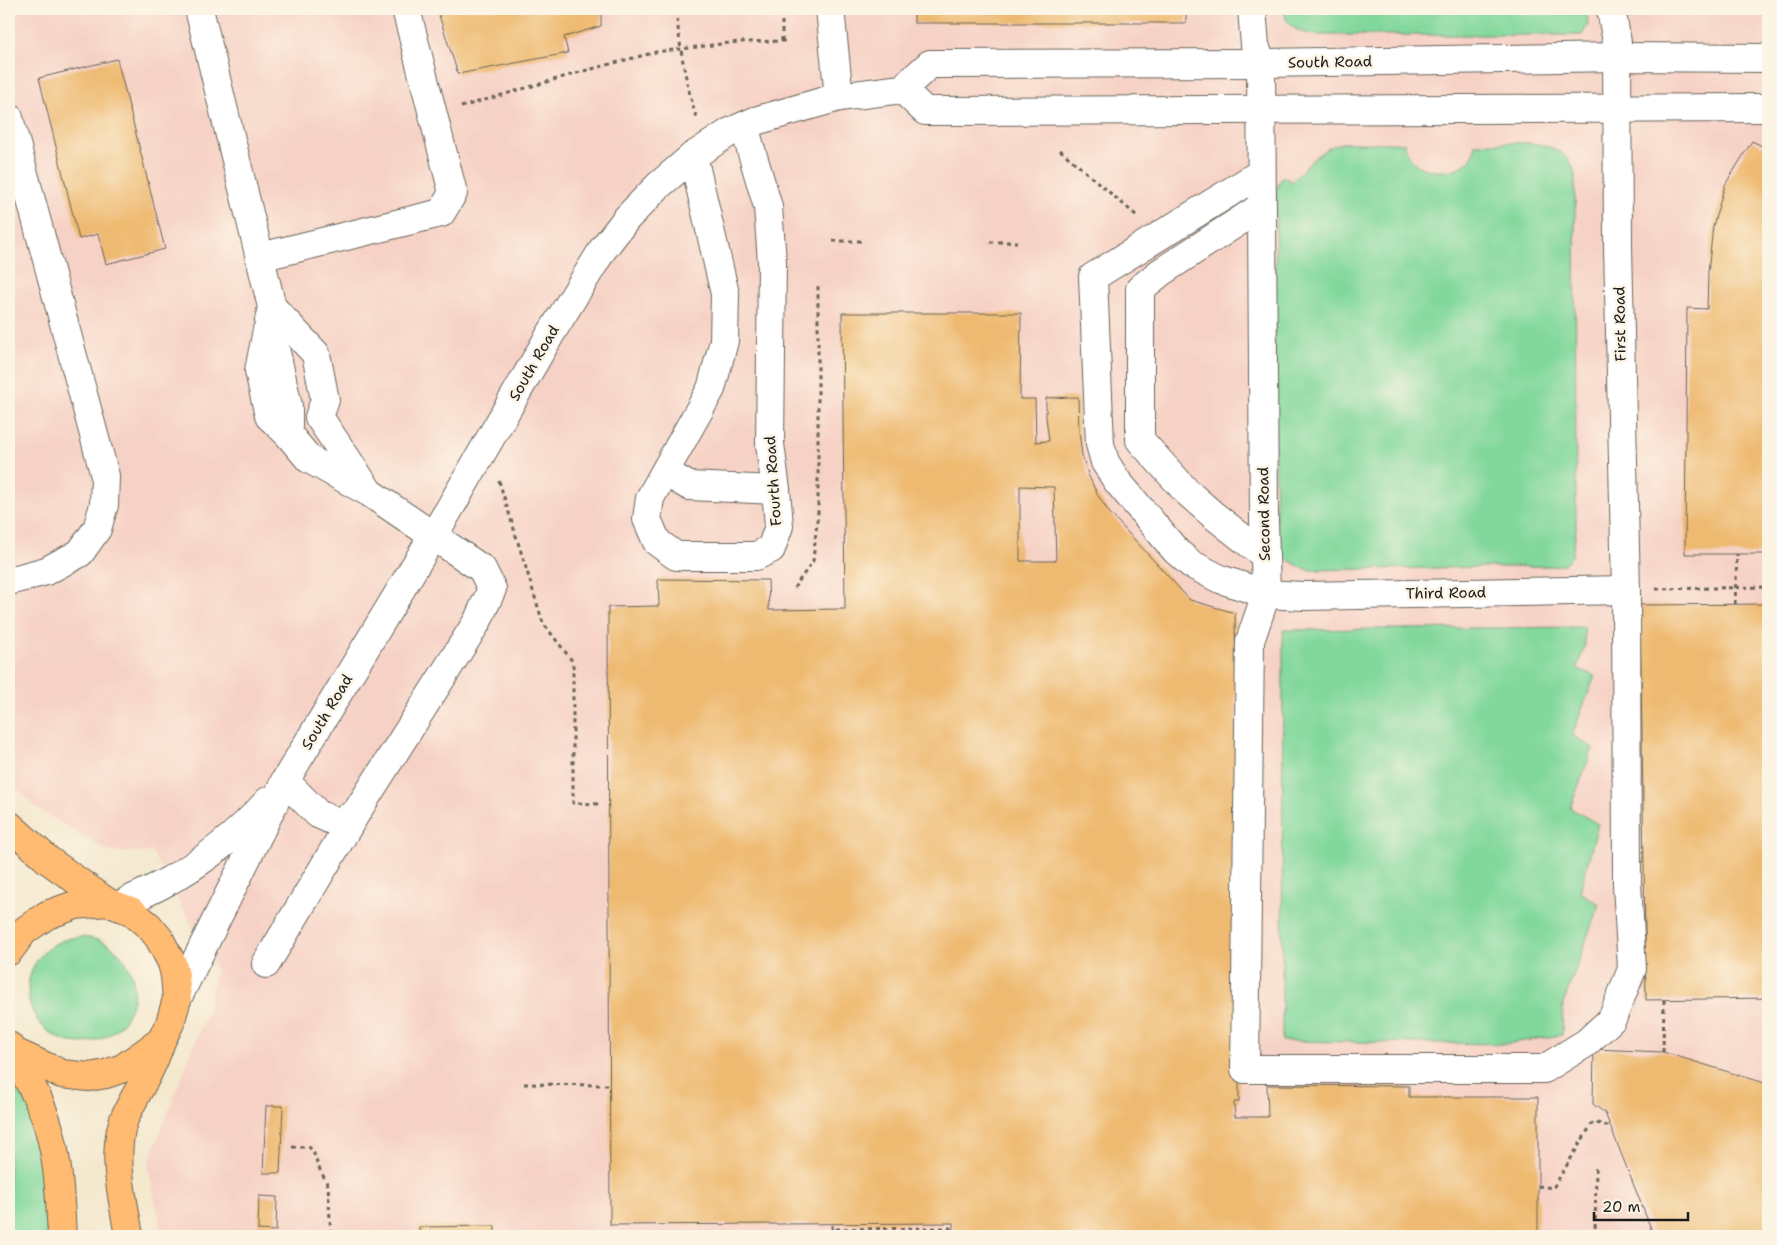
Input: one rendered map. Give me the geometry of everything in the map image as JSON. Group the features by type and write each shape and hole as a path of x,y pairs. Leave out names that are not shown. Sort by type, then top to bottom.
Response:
{"main road":[{"path":"9,825 48,860 112,904 131,911 141,919 159,938 172,963 177,999 170,1023 161,1041 156,1058 124,1120 119,1139 120,1184 129,1236"},
{"path":"9,951 24,930 47,916 75,905 112,904"},
{"path":"10,1048 62,1074 89,1076 106,1074 123,1068 161,1041"},
{"path":"10,1048 37,1098 49,1127 56,1158 62,1236"}],"street":[{"path":"199,9 260,257 277,318 307,408 319,416 370,493"},
{"path":"260,257 441,213 453,193 406,9"},
{"path":"830,9 839,97"},
{"name":"Second Road","path":"1246,961 1250,641 1266,594 1264,554 1261,63 1255,46 1252,9"},
{"name":"First Road","path":"1246,961 1245,1069 1544,1069 1586,1043 1612,1019 1632,969 1627,884 1626,590 1618,256 1617,42 1611,9"},
{"name":"South Road","path":"177,999 285,781 433,536 550,334 602,249 627,218 658,186 699,152 730,132 839,97 902,89 930,64 1261,63 1617,57 1768,58"},
{"path":"902,89 925,111 1768,108"},
{"path":"9,118 105,476 104,505 97,529 80,553 46,571 9,581"},
{"name":"Fourth Road","path":"699,152 725,294 724,341 711,389 650,498 647,519 657,542 676,556 756,556 771,549 779,526 770,444 772,262 768,207 744,126"},
{"name":"Third Road","path":"1261,173 1094,277 1100,444 1104,462 1116,481 1176,551 1191,564 1220,579 1266,594 1303,596 1626,590"},
{"path":"1261,207 1161,272 1140,289 1140,440 1187,492 1264,554"},
{"path":"266,964 347,818 477,622 492,589 482,569 370,493 309,459 288,434 288,406 277,318"},
{"path":"665,472 690,486 776,490"},
{"path":"285,781 318,814 347,818"},
{"name":"South Road","path":"112,904 171,880 210,854 256,814 285,781"}],"path":[{"path":"454,109 656,52 738,42 783,41 782,9"},
{"path":"677,19 680,49 699,152"},
{"path":"1060,150 1138,217"},
{"path":"833,241 864,241"},
{"path":"990,242 1017,242"},
{"path":"794,588 813,561 818,512 818,284"},
{"path":"498,478 543,623 573,662 573,803 600,804"},
{"path":"1735,604 1737,554"},
{"path":"1626,590 1768,587"},
{"path":"1663,1052 1664,1000"},
{"path":"524,1084 608,1085"},
{"path":"1538,1186 1552,1188 1594,1122 1611,1127"},
{"path":"292,1147 309,1146 328,1185 331,1236"},
{"path":"1595,1236 1596,1164"},
{"path":"832,1225 832,1229 950,1228 950,1236"}],"shaded area":[{"path":"9,9 1768,9 1768,1236 162,1236 148,1164 207,1011 216,970 152,852 109,852 38,809 9,781"}],"green space":[{"path":"1284,9 1587,9 1588,25 1582,35 1316,35 1304,33 1290,25"},
{"path":"1342,143 1404,143 1408,155 1413,161 1419,166 1435,171 1444,171 1462,166 1473,155 1475,144 1534,144 1548,147 1561,153 1570,162 1575,175 1576,529 1572,556 1564,564 1555,566 1309,570 1290,561 1283,555 1277,545 1274,429 1276,195 1278,185 1283,176 1292,182 1320,153"},
{"path":"1584,627 1585,645 1577,668 1595,676 1572,735 1593,748 1570,808 1598,824 1580,892 1599,904 1563,1004 1562,1035 1505,1044 1282,1041 1283,630"},
{"path":"81,937 101,941 119,952 130,970 134,990 130,1010 119,1028 101,1039 81,1043 61,1039 43,1028 32,1010 28,990 32,970 43,952 61,941"},
{"path":"9,1045 37,1098 62,1236 9,1236"}],"building":[{"path":"437,9 601,9 601,26 564,37 568,53 458,74"},
{"path":"914,9 1186,9 1186,23 914,23"},
{"path":"117,59 165,249 106,264 98,234 79,239 39,78"},
{"path":"1752,141 1768,149 1768,554 1685,554 1687,308 1707,309 1708,273 1713,226 1725,185"},
{"path":"9,230 14,249 9,250"},
{"path":"842,313 1021,313 1020,399 1035,399 1036,442 1049,441 1046,398 1078,397 1082,455 1097,494 1109,512 1190,600 1235,613 1238,888 1233,887 1236,1006 1239,1007 1239,1102 1234,1102 1235,1117 1268,1117 1267,1085 1409,1086 1409,1097 1538,1097 1538,1236 953,1236 953,1223 610,1225 608,607 659,606 658,579 768,580 769,610 845,609","holes":["1020,486 1054,487 1056,561 1020,561"]},
{"path":"1768,604 1768,998 1646,1000 1640,605"},
{"path":"1594,1049 1663,1052 1768,1084 1768,1236 1654,1236 1605,1113 1593,1104"},
{"path":"266,1106 283,1106 280,1173 263,1173"},
{"path":"259,1196 277,1197 276,1231 258,1230"},
{"path":"495,1226 495,1236 419,1236 419,1227"}]}
